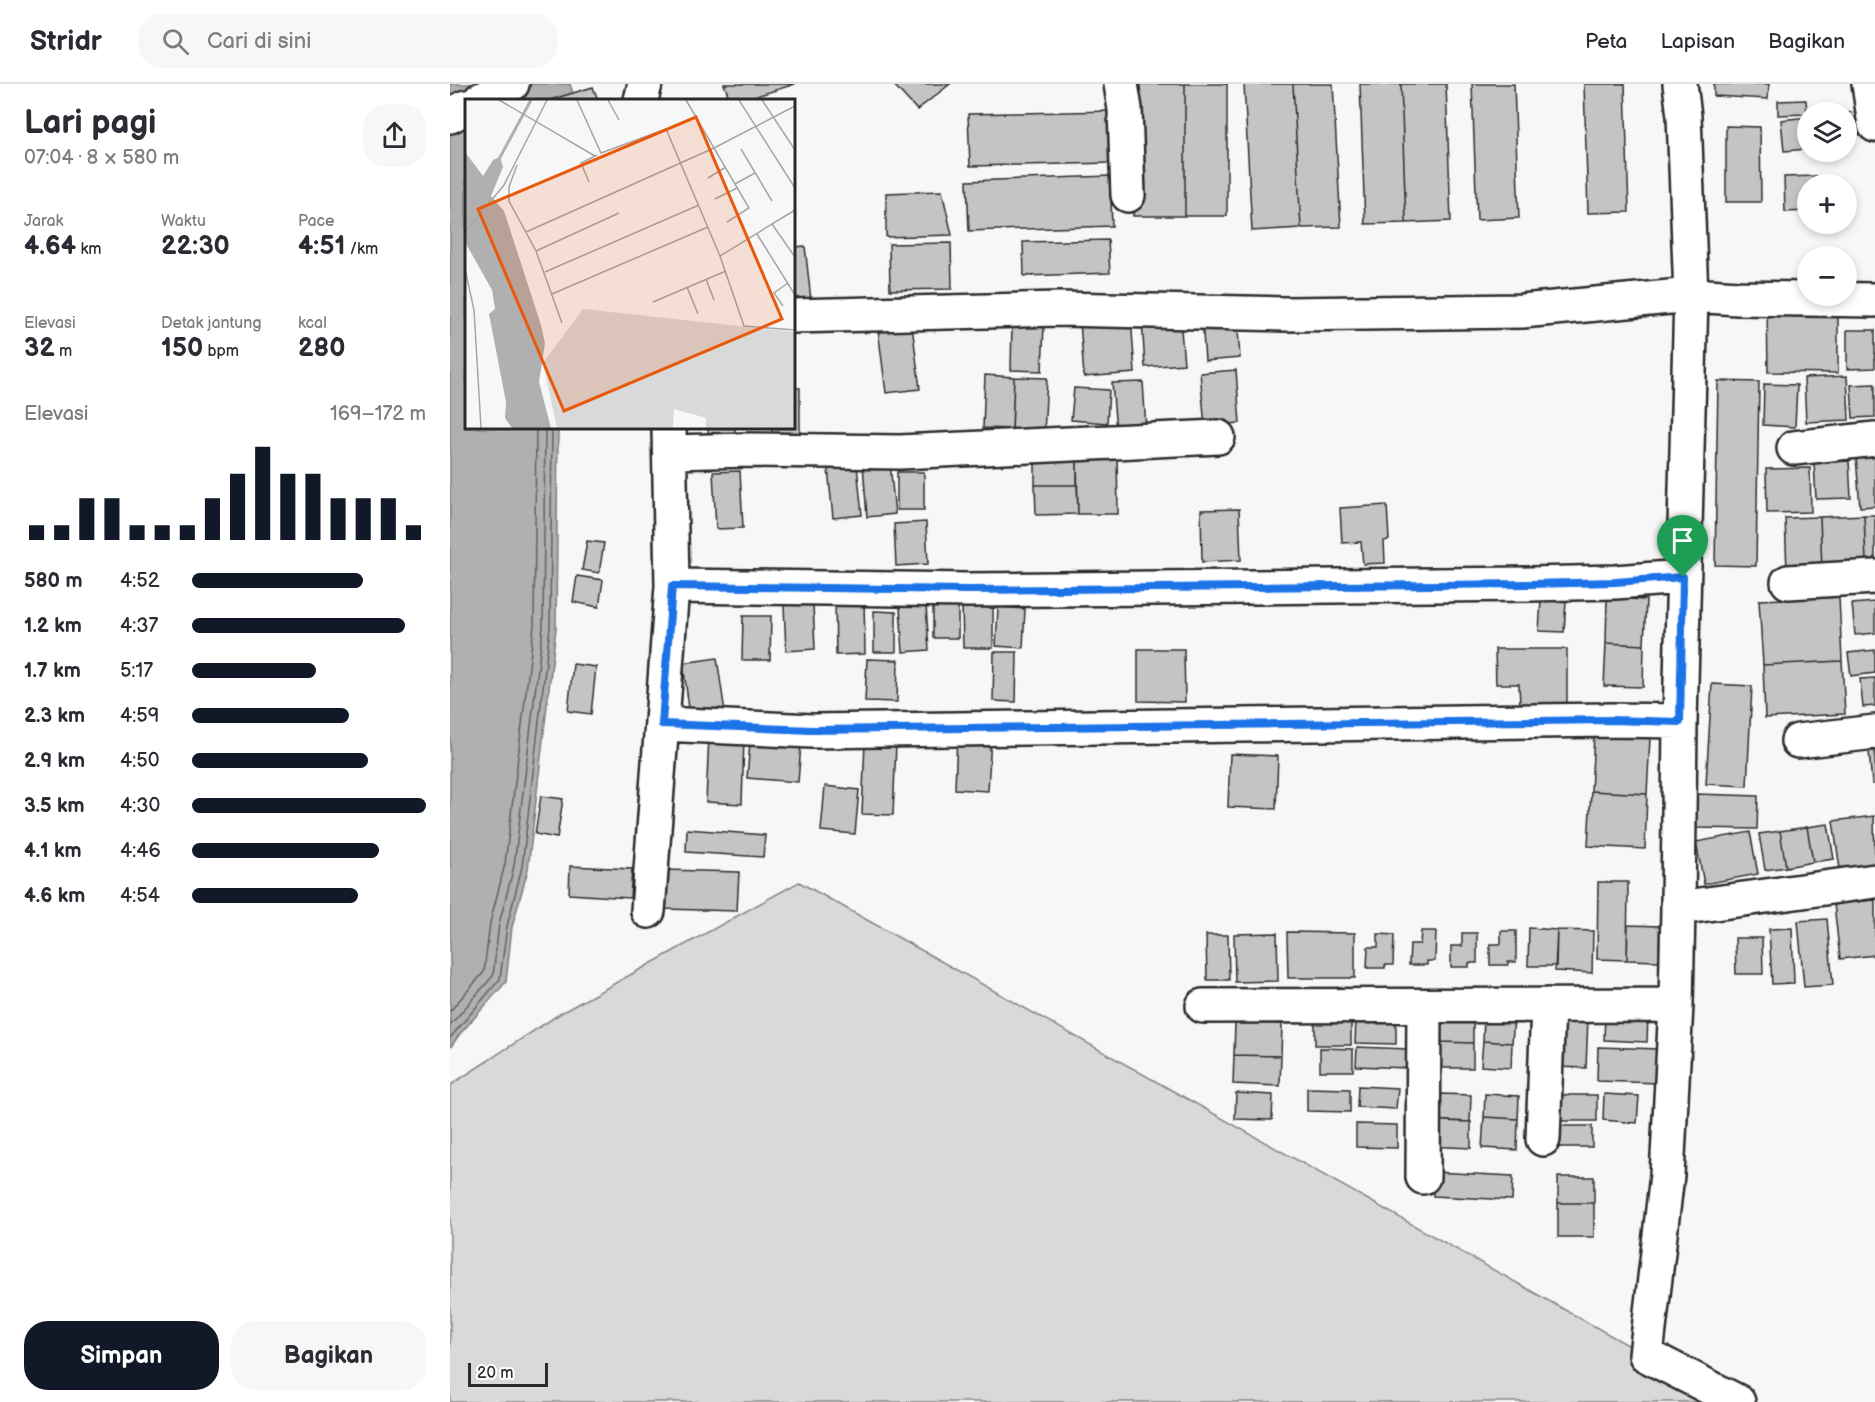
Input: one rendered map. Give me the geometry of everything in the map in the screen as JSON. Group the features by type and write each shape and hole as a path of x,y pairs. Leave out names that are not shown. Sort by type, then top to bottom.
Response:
{"street":[{"path":"482,99 512,84"},
{"path":"641,99 645,84"},
{"path":"1121,84 1125,109 1128,195"},
{"path":"1680,84 1684,116 1691,296 1683,577 1676,1005 1667,1175 1646,1355 1738,1402"},
{"path":"1869,84 1875,124"},
{"path":"450,116 465,108"},
{"path":"795,316 1059,309 1286,314 1522,311 1691,296 1875,300"},
{"path":"648,911 672,586 670,440 749,450 900,452 1218,436"},
{"path":"1794,448 1875,439"},
{"path":"672,586 1004,590 1541,584 1683,577"},
{"path":"1788,582 1875,577"},
{"path":"662,724 812,730 1611,720 1680,722"},
{"path":"1798,741 1875,732"},
{"path":"1678,908 1875,881"},
{"path":"1542,1139 1548,1005"},
{"path":"1203,1006 1676,1005"},
{"path":"1423,1177 1424,1006"}],"shaded area":[{"path":"799,882 1730,1402 450,1402 450,1091 452,1084 561,1013"}],"water":[{"path":"450,84 570,84 575,99 465,99 465,429 558,429 556,628 528,869 512,927 506,982 450,1048"}],"building":[{"path":"724,84 795,84 747,99 730,99"},
{"path":"893,84 950,84 917,110"},
{"path":"1134,84 1185,84 1185,216 1133,216"},
{"path":"1185,84 1227,84 1227,216 1185,216"},
{"path":"1244,84 1293,84 1301,228 1252,231"},
{"path":"1293,84 1333,84 1341,227 1301,228"},
{"path":"1360,84 1401,84 1406,223 1365,224"},
{"path":"1401,84 1446,84 1451,221 1406,223"},
{"path":"1472,84 1514,84 1519,218 1477,220"},
{"path":"1584,84 1625,84 1629,212 1588,213"},
{"path":"1714,84 1769,84 1768,99 1714,96"},
{"path":"593,87 598,99 553,99"},
{"path":"1806,100 1806,102 1797,102 1797,114 1778,115 1778,101"},
{"path":"1112,111 1113,163 970,166 968,114"},
{"path":"1797,118 1797,150 1784,151 1781,120"},
{"path":"1726,126 1760,127 1761,202 1726,202"},
{"path":"1110,176 1112,226 969,231 967,181"},
{"path":"1784,177 1797,177 1797,211 1785,212"},
{"path":"942,191 952,235 886,237 886,193"},
{"path":"1108,240 1110,273 1024,276 1023,242"},
{"path":"951,243 952,289 890,290 889,244"},
{"path":"805,246 811,300 795,302 795,247"},
{"path":"1767,305 1838,306 1838,373 1768,372"},
{"path":"1237,316 1240,358 1205,361 1202,319"},
{"path":"1131,317 1135,373 1084,377 1080,321"},
{"path":"1180,318 1184,364 1145,367 1142,320"},
{"path":"1012,324 1044,325 1042,371 1011,370"},
{"path":"912,325 920,389 886,393 878,329"},
{"path":"1847,330 1875,330 1875,368 1847,369"},
{"path":"1236,370 1240,423 1205,426 1200,373"},
{"path":"985,375 1014,377 1012,429 983,428"},
{"path":"1847,376 1849,420 1806,422 1804,378"},
{"path":"1014,377 1047,378 1044,434 1012,433"},
{"path":"1718,381 1759,382 1756,566 1715,565"},
{"path":"1143,382 1146,429 1116,431 1112,383"},
{"path":"1764,384 1797,385 1795,427 1763,425"},
{"path":"1875,384 1875,417 1853,418 1851,385"},
{"path":"795,388 800,388 800,436 772,436 772,429 795,429"},
{"path":"1074,388 1109,390 1107,423 1071,420"},
{"path":"708,429 735,429 736,445 709,446"},
{"path":"1035,455 1077,455 1077,485 1035,485"},
{"path":"1077,455 1117,455 1118,514 1078,514"},
{"path":"856,456 862,515 833,518 827,459"},
{"path":"1875,456 1875,506 1860,507 1856,457"},
{"path":"1849,461 1851,498 1816,499 1814,463"},
{"path":"890,463 895,514 867,517 863,465"},
{"path":"1810,468 1811,512 1767,513 1766,469"},
{"path":"740,471 743,528 716,529 713,472"},
{"path":"897,472 924,472 924,510 897,510"},
{"path":"1035,485 1077,485 1078,514 1036,515"},
{"path":"1387,505 1389,540 1384,541 1385,563 1363,564 1361,542 1342,543 1340,508"},
{"path":"1239,509 1241,560 1202,562 1201,510"},
{"path":"1864,515 1875,515 1875,561 1866,562"},
{"path":"1864,515 1866,562 1822,571 1820,517"},
{"path":"1820,517 1822,571 1787,572 1785,518"},
{"path":"926,522 928,564 896,566 894,524"},
{"path":"587,541 604,543 599,573 582,570"},
{"path":"577,576 603,580 599,607 573,602"},
{"path":"864,597 865,654 836,655 835,598"},
{"path":"1839,597 1842,661 1763,665 1759,600"},
{"path":"1607,598 1646,600 1644,645 1606,643"},
{"path":"933,599 958,599 958,638 933,638"},
{"path":"1541,600 1566,601 1564,632 1539,631"},
{"path":"962,602 993,602 993,648 963,648"},
{"path":"1875,602 1875,633 1855,635 1852,604"},
{"path":"813,604 815,649 786,651 784,605"},
{"path":"926,605 929,650 903,652 900,607"},
{"path":"998,607 1025,609 1023,648 996,646"},
{"path":"874,611 896,612 896,652 874,652"},
{"path":"743,616 771,616 770,660 742,660"},
{"path":"1606,643 1644,645 1643,687 1604,686"},
{"path":"1138,649 1184,649 1185,702 1138,701"},
{"path":"1495,649 1567,649 1567,704 1520,704 1519,684 1496,684"},
{"path":"1875,650 1875,673 1851,676 1848,653"},
{"path":"994,652 1017,652 1016,702 993,701"},
{"path":"717,658 725,712 690,716 683,663"},
{"path":"867,659 898,660 897,702 865,701"},
{"path":"1842,661 1845,714 1765,718 1763,665"},
{"path":"573,664 596,667 591,714 568,711"},
{"path":"1875,678 1875,706 1863,707 1860,679"},
{"path":"1712,684 1752,686 1747,786 1706,784"},
{"path":"957,734 991,736 988,791 955,789"},
{"path":"709,735 744,737 742,804 706,802"},
{"path":"1594,735 1650,738 1647,794 1591,791"},
{"path":"750,742 801,745 798,782 747,778"},
{"path":"865,742 896,744 893,815 862,814"},
{"path":"1869,751 1875,751 1875,784 1872,784"},
{"path":"1230,754 1278,756 1276,809 1228,807"},
{"path":"825,786 859,790 855,834 821,831"},
{"path":"1591,791 1647,794 1645,849 1588,846"},
{"path":"1696,794 1758,796 1757,829 1695,828"},
{"path":"541,796 563,799 557,838 535,834"},
{"path":"1874,816 1875,865 1840,869 1833,821"},
{"path":"1828,824 1834,859 1813,862 1807,827"},
{"path":"1807,827 1813,862 1786,867 1780,831"},
{"path":"687,829 765,835 763,857 686,852"},
{"path":"1780,831 1786,867 1765,870 1759,834"},
{"path":"1750,832 1758,874 1704,884 1696,842"},
{"path":"570,866 632,869 630,898 569,894"},
{"path":"665,870 739,872 737,911 665,909"},
{"path":"1598,882 1628,882 1627,960 1597,959"},
{"path":"1875,900 1875,955 1840,959 1834,904"},
{"path":"1827,919 1833,985 1804,987 1798,921"},
{"path":"1628,925 1660,926 1659,961 1627,960"},
{"path":"1529,928 1557,930 1556,966 1528,966"},
{"path":"1792,928 1794,983 1772,984 1769,929"},
{"path":"1557,930 1593,931 1592,973 1555,971"},
{"path":"1421,931 1436,931 1435,961 1427,961 1427,965 1409,965 1410,944 1420,944"},
{"path":"1501,931 1516,931 1516,962 1508,962 1508,965 1490,965 1490,944 1501,944"},
{"path":"1287,932 1355,933 1355,978 1288,978"},
{"path":"1277,933 1278,981 1235,982 1234,934"},
{"path":"1462,933 1477,933 1477,963 1469,963 1469,967 1451,967 1451,946 1462,946"},
{"path":"1378,934 1394,935 1393,965 1385,965 1385,968 1367,968 1368,947 1378,947"},
{"path":"1206,935 1228,935 1229,980 1207,980"},
{"path":"1735,938 1762,938 1763,974 1736,974"},
{"path":"1605,1014 1648,1015 1647,1042 1604,1040"},
{"path":"1560,1015 1588,1017 1586,1068 1557,1067"},
{"path":"1484,1016 1514,1018 1512,1043 1483,1041"},
{"path":"1356,1017 1396,1018 1396,1044 1355,1043"},
{"path":"1441,1017 1473,1018 1473,1043 1440,1042"},
{"path":"1315,1018 1351,1019 1351,1045 1315,1045"},
{"path":"1235,1022 1282,1024 1281,1056 1234,1055"},
{"path":"1483,1041 1512,1043 1511,1068 1481,1066"},
{"path":"1440,1042 1473,1043 1473,1068 1440,1068"},
{"path":"1357,1047 1408,1049 1407,1068 1356,1066"},
{"path":"1598,1047 1660,1049 1660,1083 1597,1081"},
{"path":"1320,1048 1353,1049 1353,1071 1320,1071"},
{"path":"1234,1055 1281,1056 1280,1086 1233,1084"},
{"path":"1358,1086 1398,1088 1396,1109 1357,1107"},
{"path":"1307,1088 1350,1089 1350,1112 1307,1111"},
{"path":"1236,1093 1273,1095 1272,1120 1235,1119"},
{"path":"1441,1094 1471,1095 1470,1122 1440,1121"},
{"path":"1485,1094 1519,1096 1518,1119 1484,1117"},
{"path":"1604,1094 1639,1096 1637,1123 1603,1120"},
{"path":"1546,1095 1597,1095 1597,1121 1546,1121"},
{"path":"1484,1117 1518,1119 1517,1150 1482,1148"},
{"path":"1428,1120 1471,1122 1471,1148 1426,1146"},
{"path":"1356,1124 1397,1125 1397,1148 1356,1147"},
{"path":"1558,1126 1592,1126 1592,1147 1558,1147"},
{"path":"1434,1172 1513,1176 1512,1200 1433,1196"},
{"path":"1558,1177 1594,1177 1594,1203 1558,1203"},
{"path":"1558,1203 1594,1203 1594,1237 1558,1237"}],"route":[{"path":"1683,577 1680,722 1611,720 812,730 662,724 672,586 968,590 1530,584 1615,582 1683,577"}]}
